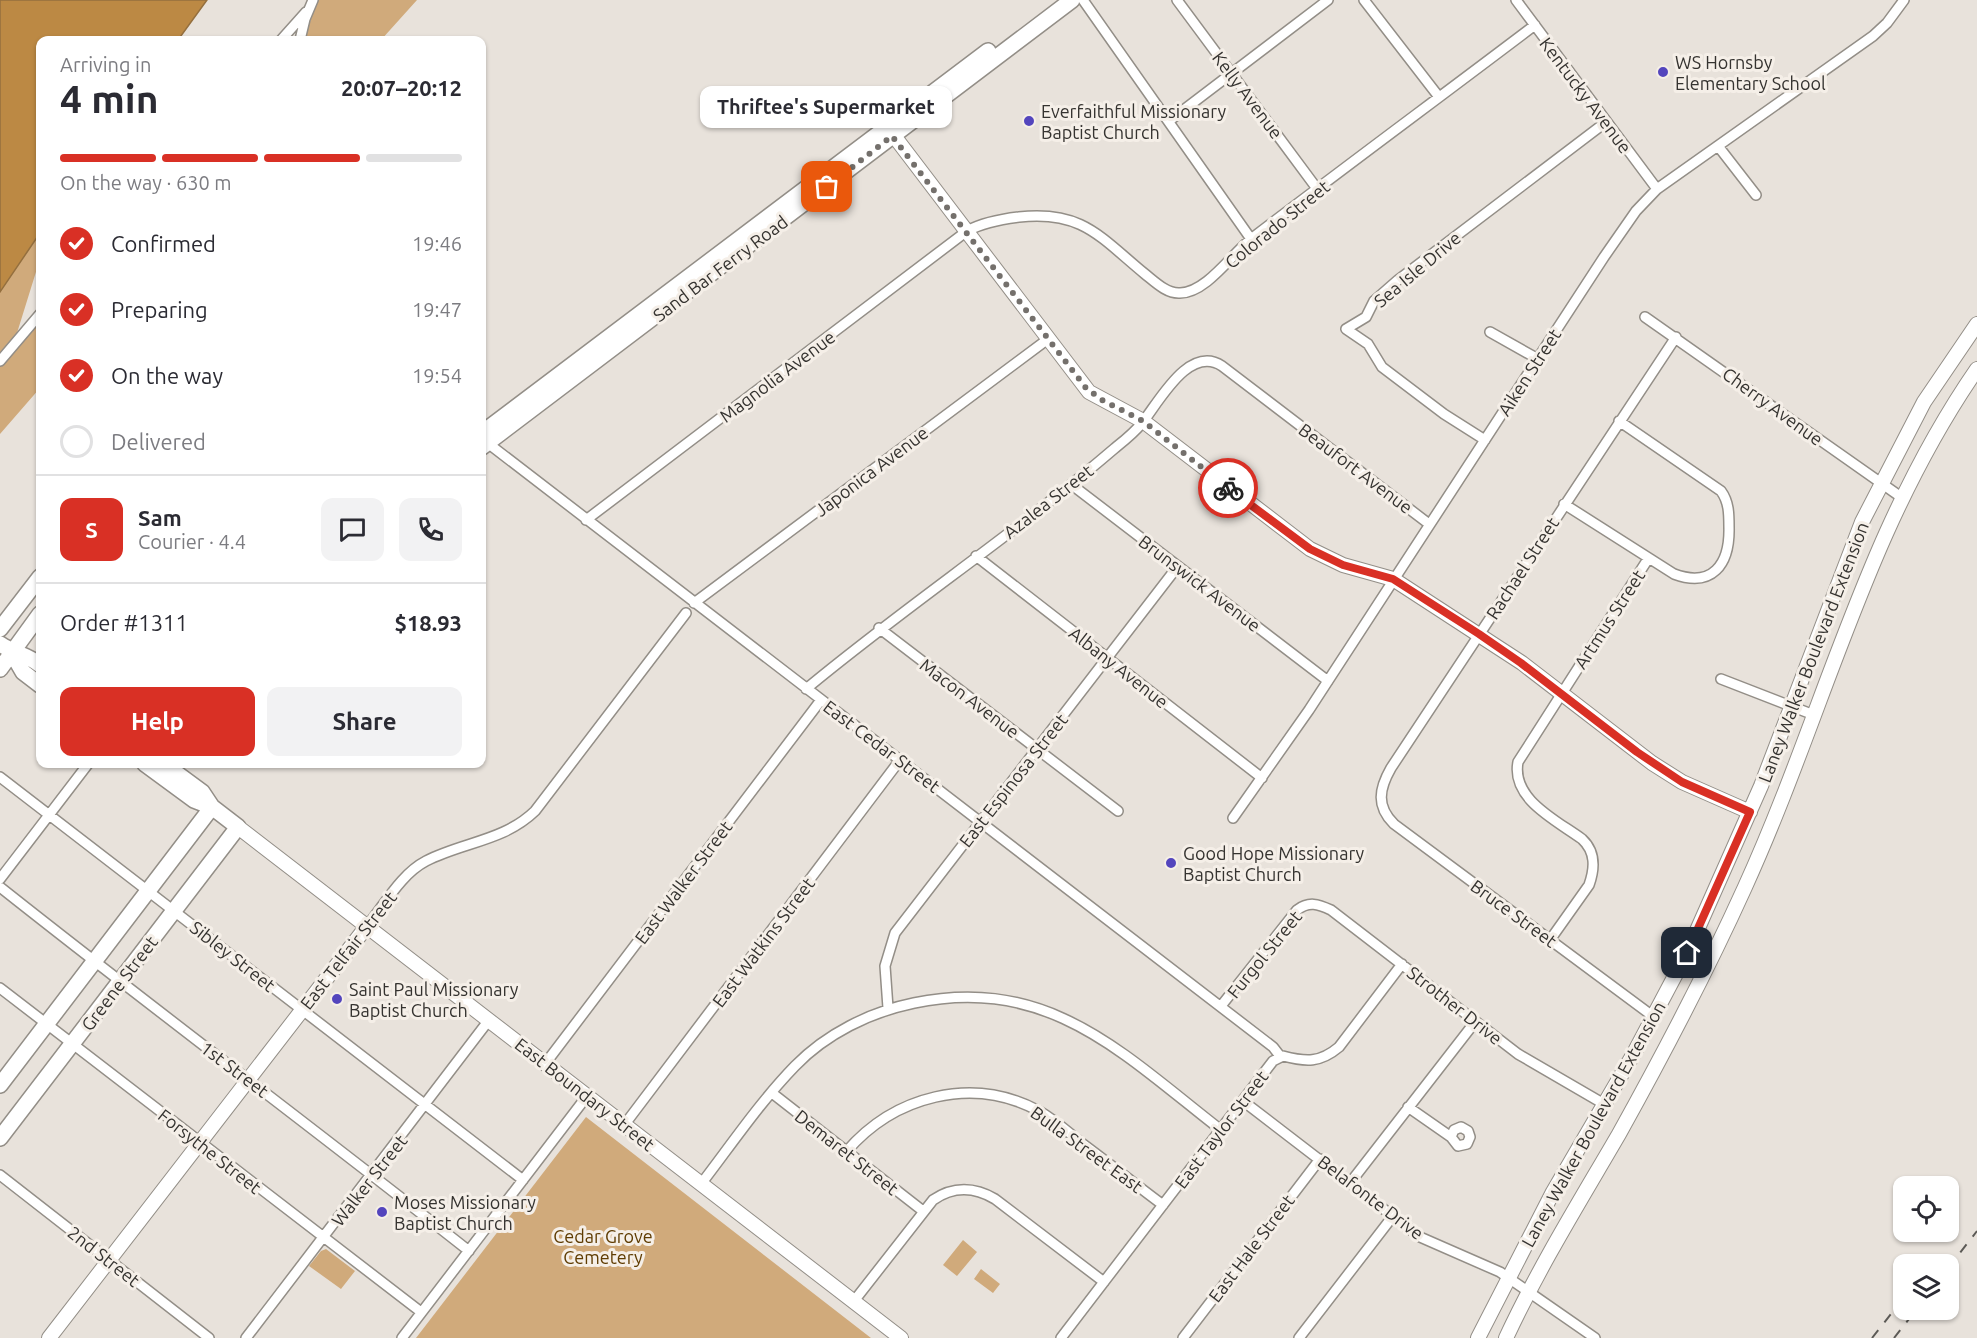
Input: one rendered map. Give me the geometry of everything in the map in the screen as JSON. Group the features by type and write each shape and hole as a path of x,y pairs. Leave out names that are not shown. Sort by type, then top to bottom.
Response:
{"main road":[{"name":"Sand Bar Ferry Road","path":"486,438 890,131 1055,0"},
{"name":"Sand Bar Ferry Road","path":"890,131 1072,0"},
{"path":"890,131 1089,392 1143,421 1310,549 1343,565 1393,579 1479,634 1652,763 1682,782 1750,812"},
{"name":"Laney Walker Boulevard Extension","path":"1478,1338 1560,1180 1654,1017 1706,914 1761,786 1839,576 1880,484 1924,402 1977,324"},
{"path":"1949,364 1973,374"},
{"name":"Laney Walker Boulevard Extension","path":"1506,1338 1528,1294 1689,1005 1744,889 1784,796 1857,596 1901,497 1935,433 1973,374"},
{"path":"0,629 36,582"},
{"path":"0,669 6,648 36,618"},
{"path":"6,648 36,662"},
{"path":"6,648 23,672 36,682"},
{"name":"East Boundary Street","path":"151,768 194,800 212,807 901,1338"},
{"name":"East Boundary Street","path":"169,768 202,792 212,807"},
{"path":"1761,786 1784,796"},
{"name":"Greene Street","path":"0,1085 212,807"},
{"name":"Greene Street","path":"0,1138 238,827"},
{"name":"East Telfair Street","path":"49,1338 367,926"},
{"path":"1666,993 1689,1005"},
{"path":"1633,1055 1655,1068"},
{"path":"1560,1180 1582,1196"}],"street":[{"path":"301,36 313,0"},
{"path":"1083,0 1251,239"},
{"name":"Kelly Avenue","path":"1177,0 1318,190"},
{"path":"1169,121 1328,0"},
{"path":"1364,0 1439,97"},
{"name":"Kentucky Avenue","path":"1516,0 1658,189"},
{"name":"Aiken Street","path":"1233,818 1328,681 1631,217 1658,189 1873,36 1887,23 1904,0"},
{"path":"285,36 308,10"},
{"name":"Colorado Street","path":"967,231 987,223 1035,215 1074,220 1095,232 1156,283 1177,293 1187,292 1203,284 1251,239 1534,25"},
{"name":"Sea Isle Drive","path":"1485,440 1382,367 1368,344 1346,328 1366,317 1374,302 1398,280 1606,122"},
{"path":"1718,146 1756,195"},
{"name":"Magnolia Avenue","path":"586,520 967,231"},
{"name":"Cherry Avenue","path":"1645,316 1901,497"},
{"path":"0,361 36,319"},
{"path":"1490,332 1538,359"},
{"name":"Rachael Street","path":"1381,804 1380,792 1385,777 1676,337"},
{"name":"Japonica Avenue","path":"694,603 1048,339"},
{"name":"Azalea Street","path":"806,689 879,628 1072,485 1143,421 1181,374 1205,360 1216,362 1281,412"},
{"name":"Beaufort Avenue","path":"1281,412 1429,524"},
{"path":"1564,504 1674,574 1691,579 1705,577 1717,570 1724,562 1730,537 1727,502 1721,491 1619,421"},
{"name":"East Cedar Street","path":"486,442 1221,1006 1273,1047 1280,1056"},
{"name":"Brunswick Avenue","path":"1072,485 1328,681"},
{"name":"Albany Avenue","path":"976,556 1262,778"},
{"name":"Artmus Street","path":"1550,940 1583,896 1593,875 1594,866 1588,845 1522,792 1517,779 1518,762 1560,693 1648,559"},
{"name":"East Espinosa Street","path":"888,1008 885,966 895,933 1178,566"},
{"name":"East Telfair Street","path":"367,926 419,866 435,857 511,830 535,811 686,613"},
{"name":"Macon Avenue","path":"879,628 1118,811"},
{"path":"1721,679 1814,715"},
{"name":"East Walker Street","path":"545,1064 821,700"},
{"name":"East Watkins Street","path":"625,1124 900,760"},
{"path":"0,879 85,768"},
{"name":"Sibley Street","path":"0,777 523,1179"},
{"name":"Bruce Street","path":"1381,804 1394,824 1654,1017"},
{"name":"1st Street","path":"0,887 119,982 248,1078 469,1251"},
{"name":"Furgol Street","path":"1221,1006 1297,910 1308,904"},
{"name":"Strother Drive","path":"1308,904 1330,910 1518,1054 1604,1104"},
{"name":"East Taylor Street","path":"1061,1338 1273,1061 1280,1056 1310,1062 1328,1057 1340,1047 1402,964"},
{"name":"Forsythe Street","path":"0,988 323,1239 421,1312"},
{"path":"701,1184 795,1065 815,1048 853,1024 888,1008 939,999 974,997 1011,1001 1055,1014 1112,1046 1221,1130"},
{"name":"Walker Street","path":"246,1338 489,1020"},
{"path":"1350,1183 1475,1022"},
{"name":"Demaret Street","path":"772,1093 923,1211"},
{"name":"Bulla Street East","path":"846,1152 873,1126 908,1105 938,1095 987,1094 1014,1101 1045,1115 1163,1205"},
{"path":"402,1338 587,1096"},
{"name":"Belafonte Drive","path":"1243,1101 1420,1237 1471,1257 1508,1277 1528,1294 1595,1338"},
{"path":"1408,1107 1451,1137"},
{"name":"East Hale Street","path":"1183,1338 1320,1159"},
{"name":"2nd Street","path":"0,1175 209,1338"},
{"path":"854,1301 933,1200 948,1192 965,1189 986,1194 1005,1205 1104,1282"},
{"path":"1299,1338 1393,1216"}],"green space":[{"path":"318,0 417,0 385,36 305,36"},
{"path":"0,193 36,224 36,272 17,333 24,340 36,326 36,393 0,434"},
{"name":"Cedar Grove Cemetery","path":"586,1117 871,1338 416,1338"},
{"path":"963,1240 977,1252 957,1276 943,1265"},
{"path":"326,1249 355,1271 341,1289 309,1266 321,1251"},
{"path":"981,1269 1000,1284 993,1293 974,1279"}],"shaded area":[{"path":"0,0 207,0 181,36 36,36 36,239 0,292"}],"railway":[{"path":"1959,1254 1977,1231"},
{"path":"1872,1338 1893,1312"},
{"path":"1894,1338 1908,1320"}],"way so far":[{"path":"827,187 892,136 1089,392 1143,421 1228,488"}],"place":[{"name":"WS Hornsby Elementary School","path":"1663,72"},
{"name":"Everfaithful Missionary Baptist Church","path":"1029,121"},
{"name":"Thriftee's Supermarket","path":"827,187"},
{"name":"Good Hope Missionary Baptist Church","path":"1171,863"},
{"name":"Saint Paul Missionary Baptist Church","path":"337,999"},
{"name":"Moses Missionary Baptist Church","path":"382,1212"}],"route":[{"path":"1228,488 1310,549 1343,565 1393,579 1479,634 1521,663 1652,763 1682,782 1750,812 1687,953"}]}
